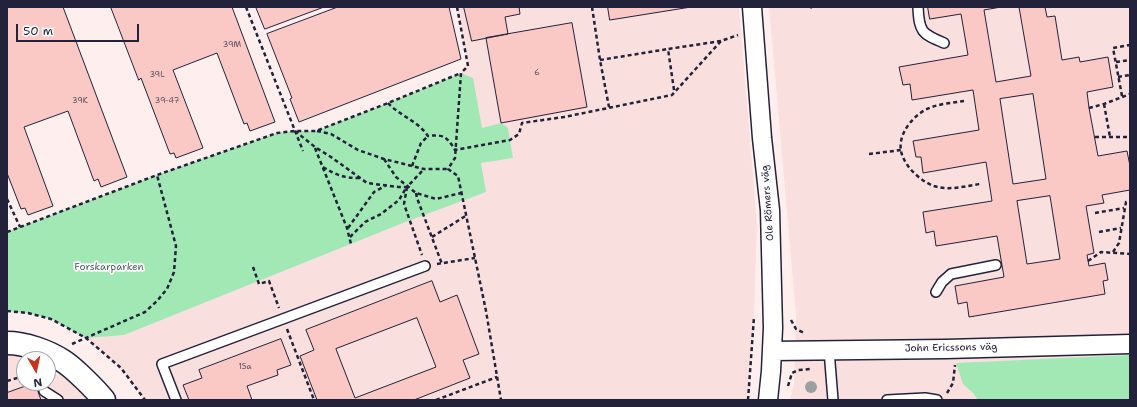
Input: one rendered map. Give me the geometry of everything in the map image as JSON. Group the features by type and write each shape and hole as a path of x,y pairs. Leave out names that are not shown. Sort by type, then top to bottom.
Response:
{"street":[{"name":"Ole Römers väg","path":"752,7 762,138 770,210 773,308 772,351 768,400"},
{"path":"7,343 24,345 39,351"},
{"name":"John Ericssons väg","path":"772,351 1130,344"},
{"path":"56,358 64,362 104,400"}],"lane":[{"path":"918,7 918,17 922,30 928,36 944,42"},
{"path":"936,292 942,282 951,274 996,265"},
{"path":"176,400 162,364 425,266"},
{"path":"829,350 833,400"},
{"path":"44,391 58,400"},
{"path":"887,400 925,398 936,400"}],"path":[{"path":"246,7 303,151"},
{"path":"316,131 461,73 468,66 457,7"},
{"path":"592,7 609,107"},
{"path":"600,60 721,41 741,34"},
{"path":"455,150 510,140 519,134 522,123 564,117 672,94 721,41"},
{"path":"1122,96 1113,48 1130,45"},
{"path":"668,49 675,91"},
{"path":"1116,62 1130,60"},
{"path":"448,169 455,158 461,73"},
{"path":"1118,77 1130,75"},
{"path":"1090,108 1130,94"},
{"path":"964,101 942,104 925,110 905,129 901,150 906,162 917,176 934,186 953,188 980,184"},
{"path":"388,103 393,109 418,124 428,136"},
{"path":"1104,104 1110,137"},
{"path":"295,131 315,147 332,157 360,178 372,184 407,187"},
{"path":"7,232 157,175 277,133 316,131 331,134 358,150 384,159 424,169 448,169 458,176 467,215 474,258 486,311 501,400"},
{"path":"412,166 421,143 428,136 440,135 448,139 455,150"},
{"path":"1095,137 1130,137"},
{"path":"315,147 347,228 351,244"},
{"path":"869,154 901,150"},
{"path":"384,159 396,177 416,193 436,199 461,193"},
{"path":"323,167 332,173 346,178 360,178"},
{"path":"349,238 365,222 381,214 399,200 407,187 424,169"},
{"path":"56,353 64,348 145,312 167,289 174,272 176,246 157,175"},
{"path":"347,228 374,192 385,186"},
{"path":"407,187 404,204 425,266 474,258"},
{"path":"416,193 442,264"},
{"path":"7,199 20,227"},
{"path":"1113,252 1119,243 1126,202 1130,201"},
{"path":"1095,213 1124,208"},
{"path":"432,238 467,215"},
{"path":"1099,232 1121,228"},
{"path":"1088,261 1101,252 1130,254"},
{"path":"7,311 28,313 51,319 86,338 121,368 145,400"},
{"path":"748,400 754,311"},
{"path":"946,395 953,383 956,363"},
{"path":"436,400 496,377"}],"shaded area":[{"path":"457,7 739,7 757,224 754,319 748,400 145,400 121,368 86,338 51,319 28,313 7,311 7,232 157,175 277,133 316,131 461,73 468,66"},
{"path":"769,7 1130,7 1130,400 790,400 794,384 796,315"},
{"path":"7,343 24,345 41,351 16,351 16,391 56,391 56,358 64,362 104,400 7,400"}],"green space":[{"name":"Forskarparken","path":"461,73 473,78 482,128 501,123 508,128 513,158 481,163 486,192 408,221 124,335 86,338 51,319 28,313 7,311 7,232 157,175 277,133 316,131"},
{"path":"1130,355 1130,400 978,400 963,384 956,363"}],"building":[{"path":"7,7 63,7 127,177 101,187 98,179 94,181 68,111 24,127 53,206 28,215 25,208 21,209 7,173"},
{"path":"111,7 232,7 275,122 250,131 247,123 244,124 217,53 173,70 203,148 176,158 174,153 170,154 141,78 139,80"},
{"path":"256,7 324,7 265,29"},
{"path":"338,7 449,7 461,59 299,122 290,99 292,98 267,34"},
{"path":"464,7 519,7 520,14 505,17 508,34 472,41"},
{"path":"608,7 691,7 610,20"},
{"path":"928,7 1001,7 984,10 996,82 1031,76 1019,7 1045,7 1047,17 1055,16 1062,60 1079,57 1080,62 1108,57 1113,87 1087,92 1089,108 1098,156 1127,151 1130,166 1130,190 1102,195 1104,203 1086,206 1094,253 1087,255 1089,266 1105,263 1108,280 1103,281 1105,294 969,317 967,302 958,304 955,286 1004,277 997,236 936,246 934,231 926,233 923,212 992,201 986,162 923,173 921,157 916,157 913,141 979,130 973,90 912,100 910,84 903,85 899,67 968,55 961,14 930,19","holes":["1033,94 1046,179 1013,184 1000,99","1050,196 1060,259 1027,264 1017,201"]},
{"path":"572,23 587,107 501,123 486,38"},
{"path":"432,281 440,302 457,295 479,354 463,360 470,378 414,400 317,400 300,356 314,350 306,330","holes":["417,318 436,367 355,398 336,349"]},
{"path":"281,339 291,365 277,370 278,375 247,386 252,400 189,400 183,385 202,378 199,370"},
{"path":"16,390 16,391 38,391 41,400 7,400 7,393"}]}
